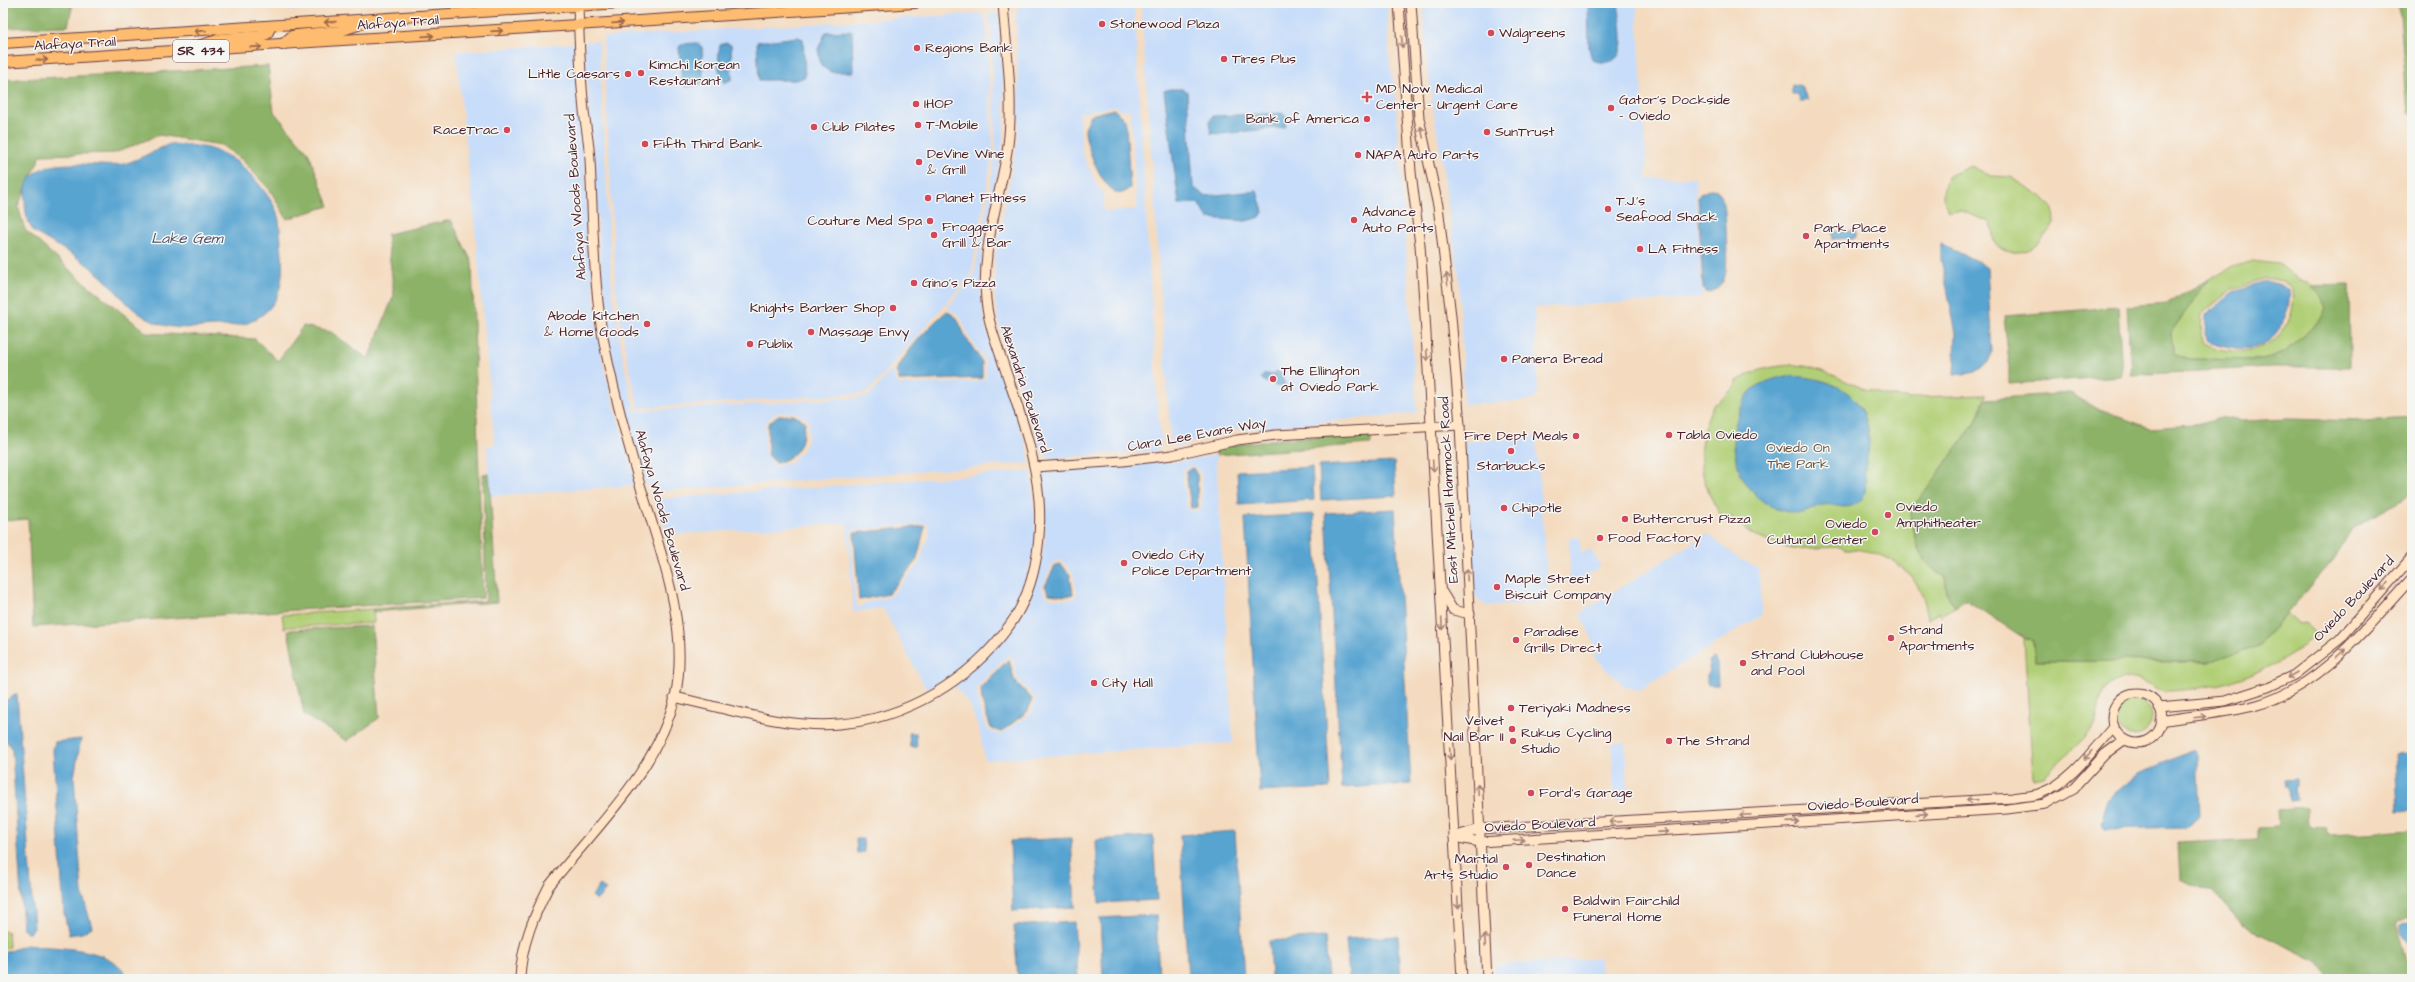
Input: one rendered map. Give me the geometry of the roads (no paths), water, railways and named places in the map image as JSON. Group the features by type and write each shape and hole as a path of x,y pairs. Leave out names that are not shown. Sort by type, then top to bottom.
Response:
{"main road":[{"name":"Alafaya Trail","path":"3,43 621,3"},
{"name":"Alafaya Trail","path":"3,62 579,26 915,3"},
{"path":"282,45 292,36 340,31 377,19"},
{"path":"175,52 221,39 261,36 267,34 271,26"}],"street":[{"name":"Alexandria Boulevard","path":"674,697 796,724 838,724 878,718 927,698 948,684 979,658 1011,624 1020,605 1036,560 1040,535 1035,467 1030,444 990,327 986,300 987,253 1008,145 1010,115 1003,3"},
{"name":"East Mitchell Hammock Road","path":"1400,3 1411,172 1421,260 1462,979"},
{"name":"East Mitchell Hammock Road","path":"1411,3 1419,118 1438,206 1451,316 1460,425 1487,979"},
{"name":"Alafaya Woods Boulevard","path":"520,979 531,925 549,886 645,766 663,729 674,697 679,644 672,599 621,417 602,330 589,145 583,102 578,6"},
{"name":"Clara Lee Evans Way","path":"1035,467 1123,461 1172,455 1238,440 1276,435 1460,425"},
{"name":"Oviedo Boulevard","path":"2159,707 2225,701 2268,687 2294,675 2340,639 2412,557"},
{"name":"Oviedo Boulevard","path":"2161,722 2220,714 2251,707 2293,689 2322,670 2347,647 2412,578"},
{"path":"1440,586 1446,600 1453,610 1470,614"},
{"path":"2135,693 2145,695 2154,700 2159,707 2161,722 2159,729 2153,737 2144,742 2134,743 2124,740 2116,733 2113,712 2117,703 2125,696 2135,693"},
{"name":"Oviedo Boulevard","path":"1454,836 1480,829 2013,798 2040,794 2058,784 2084,760 2114,726"},
{"name":"Oviedo Boulevard","path":"1454,836 1480,842 1646,833 2007,809 2045,804 2074,788 2105,754 2124,740"},
{"path":"1646,820 1646,833"}],"water":[{"path":"1588,3 1618,3 1622,45 1619,54 1614,60 1605,62 1592,60 1589,48"},
{"path":"852,31 853,72 831,72 821,66 818,49 826,32"},
{"path":"798,37 803,39 805,77 796,80 759,80 757,42"},
{"path":"697,43 702,47 703,84 686,87 682,82 679,47 682,44"},
{"path":"726,43 731,45 732,79 724,83 719,70 719,60 720,45"},
{"path":"1792,84 1801,86 1808,100 1803,102 1800,101 1798,94 1792,94"},
{"path":"1170,89 1182,89 1187,91 1193,187 1205,196 1257,191 1263,212 1260,217 1246,221 1208,218 1198,203 1179,204 1164,91"},
{"path":"1114,109 1125,120 1126,124 1130,188 1122,193 1115,192 1109,187 1097,168 1088,145 1085,129 1091,115"},
{"path":"1283,113 1287,118 1285,127 1221,134 1211,133 1209,123 1213,116"},
{"name":"Lake Gem","path":"170,144 209,149 231,158 256,181 268,196 276,210 279,222 282,255 282,277 280,288 271,306 263,314 248,323 228,326 191,328 161,325 154,322 132,308 94,270 34,232 29,224 25,198 28,183 35,173 47,167 61,165 125,164"},
{"path":"1711,189 1717,190 1724,204 1727,254 1726,274 1719,287 1705,292 1703,289 1698,197 1700,194"},
{"path":"1855,231 1855,238 1833,239 1832,232"},
{"path":"1941,243 1987,268 1992,352 1986,365 1978,371 1954,375 1956,333 1941,259"},
{"path":"2266,281 2281,285 2289,290 2288,309 2285,318 2275,335 2259,346 2250,348 2234,348 2208,341 2205,334 2206,315 2234,291"},
{"path":"947,311 957,318 966,338 982,362 982,378 900,381 896,371 907,354 932,324"},
{"name":"The Ellington at Oviedo Park","path":"1275,372 1284,372 1282,378 1286,386 1275,386 1274,383 1267,383 1261,378 1265,374 1275,375"},
{"path":"1787,376 1817,379 1830,383 1853,397 1861,408 1866,421 1869,445 1865,470 1866,486 1864,494 1859,502 1845,507 1823,505 1802,513 1780,510 1765,503 1752,491 1743,477 1737,461 1734,444 1735,427 1740,410 1747,396 1753,389 1761,384"},
{"path":"793,415 805,421 801,442 795,453 790,457 776,463 768,455 768,424 777,416"},
{"path":"1394,462 1396,496 1321,500 1319,466"},
{"path":"1312,467 1314,500 1239,505 1237,471"},
{"path":"1193,468 1197,475 1198,507 1191,508 1186,471"},
{"path":"1395,509 1411,784 1342,788 1326,513"},
{"path":"1314,514 1330,788 1260,792 1245,518"},
{"path":"925,526 916,562 888,594 859,600 854,533"},
{"path":"1061,564 1070,575 1073,594 1066,596 1049,594 1045,586 1055,566"},
{"path":"1714,658 1717,664 1718,685 1709,685 1707,684 1707,674 1710,671 1708,662"},
{"path":"1009,659 1014,680 1032,699 1028,711 1001,732 991,728 982,702 981,687"},
{"path":"17,694 34,928 28,934 23,929 12,750 7,741 3,741 3,702"},
{"path":"909,733 916,733 917,747 910,747"},
{"path":"81,739 74,777 82,893 92,927 82,933 69,935 64,913 53,750 55,742"},
{"path":"2193,749 2197,754 2200,816 2186,827 2105,829 2101,824 2108,799 2137,775"},
{"path":"2412,753 2412,810 2398,811 2395,754"},
{"path":"2297,780 2297,786 2295,787 2296,800 2289,801 2288,787 2286,787 2285,781"},
{"path":"1235,831 1244,979 1188,979 1180,835"},
{"path":"1153,836 1157,900 1099,903 1096,840"},
{"path":"1071,838 1075,907 1013,911 1010,841"},
{"path":"856,839 863,839 864,852 857,853"},
{"path":"600,885 606,890 597,900 592,896"},
{"path":"1156,915 1159,979 1103,979 1100,918"},
{"path":"2412,921 2412,947 2400,931 2400,926"},
{"path":"1074,922 1078,979 1018,979 1014,926"},
{"path":"1398,936 1401,979 1349,979 1346,939"},
{"path":"1325,937 1328,979 1271,979 1269,941"},
{"path":"26,945 84,951 98,954 111,960 121,968 129,979 3,979 3,953"}],"place":[{"name":"Stonewood Plaza","path":"1102,24"},
{"name":"Walgreens","path":"1491,33"},
{"name":"Regions Bank","path":"917,48"},
{"name":"Tires Plus","path":"1224,59"},
{"name":"Kimchi Korean Restaurant","path":"641,73"},
{"name":"Little Caesars","path":"628,74"},
{"name":"MD Now Medical Center - Urgent Care","path":"1367,97"},
{"name":"IHOP","path":"916,104"},
{"name":"Gator's Dockside - Oviedo","path":"1611,108"},
{"name":"Bank of America","path":"1367,119"},
{"name":"T-Mobile","path":"918,125"},
{"name":"Club Pilates","path":"814,127"},
{"name":"RaceTrac","path":"507,130"},
{"name":"SunTrust","path":"1487,132"},
{"name":"Fifth Third Bank","path":"645,144"},
{"name":"NAPA Auto Parts","path":"1358,155"},
{"name":"DeVine Wine & Grill","path":"919,162"},
{"name":"Planet Fitness","path":"928,198"},
{"name":"T.J.'s Seafood Shack","path":"1608,209"},
{"name":"Advance Auto Parts","path":"1354,220"},
{"name":"Couture Med Spa","path":"930,221"},
{"name":"Froggers Grill & Bar","path":"934,235"},
{"name":"Park Place Apartments","path":"1806,236"},
{"name":"LA Fitness","path":"1640,249"},
{"name":"Gino's Pizza","path":"914,283"},
{"name":"Knights Barber Shop","path":"893,308"},
{"name":"Abode Kitchen & Home Goods","path":"647,324"},
{"name":"Massage Envy","path":"811,332"},
{"name":"Publix","path":"750,344"},
{"name":"Panera Bread","path":"1504,359"},
{"name":"The Ellington at Oviedo Park","path":"1273,379"},
{"name":"Tabla Oviedo","path":"1669,435"},
{"name":"Fire Dept Meals","path":"1576,436"},
{"name":"Starbucks","path":"1511,451"},
{"name":"Chipotle","path":"1504,508"},
{"name":"Oviedo Amphitheater","path":"1888,515"},
{"name":"Buttercrust Pizza","path":"1625,519"},
{"name":"Oviedo Cultural Center","path":"1875,532"},
{"name":"Food Factory","path":"1600,538"},
{"name":"Oviedo City Police Department","path":"1124,563"},
{"name":"Maple Street Biscuit Company","path":"1497,587"},
{"name":"Strand Apartments","path":"1891,638"},
{"name":"Paradise Grills Direct","path":"1516,640"},
{"name":"Strand Clubhouse and Pool","path":"1743,663"},
{"name":"City Hall","path":"1094,683"},
{"name":"Teriyaki Madness","path":"1511,708"},
{"name":"Velvet Nail Bar II","path":"1512,729"},
{"name":"Rukus Cycling Studio","path":"1513,741"},
{"name":"The Strand","path":"1669,741"},
{"name":"Ford's Garage","path":"1531,793"},
{"name":"Destination Dance","path":"1529,865"},
{"name":"Martial Arts Studio","path":"1506,867"},
{"name":"Baldwin Fairchild Funeral Home","path":"1565,909"}],"park label":[{"name":"Oviedo On The Park","path":"1798,456"}]}
